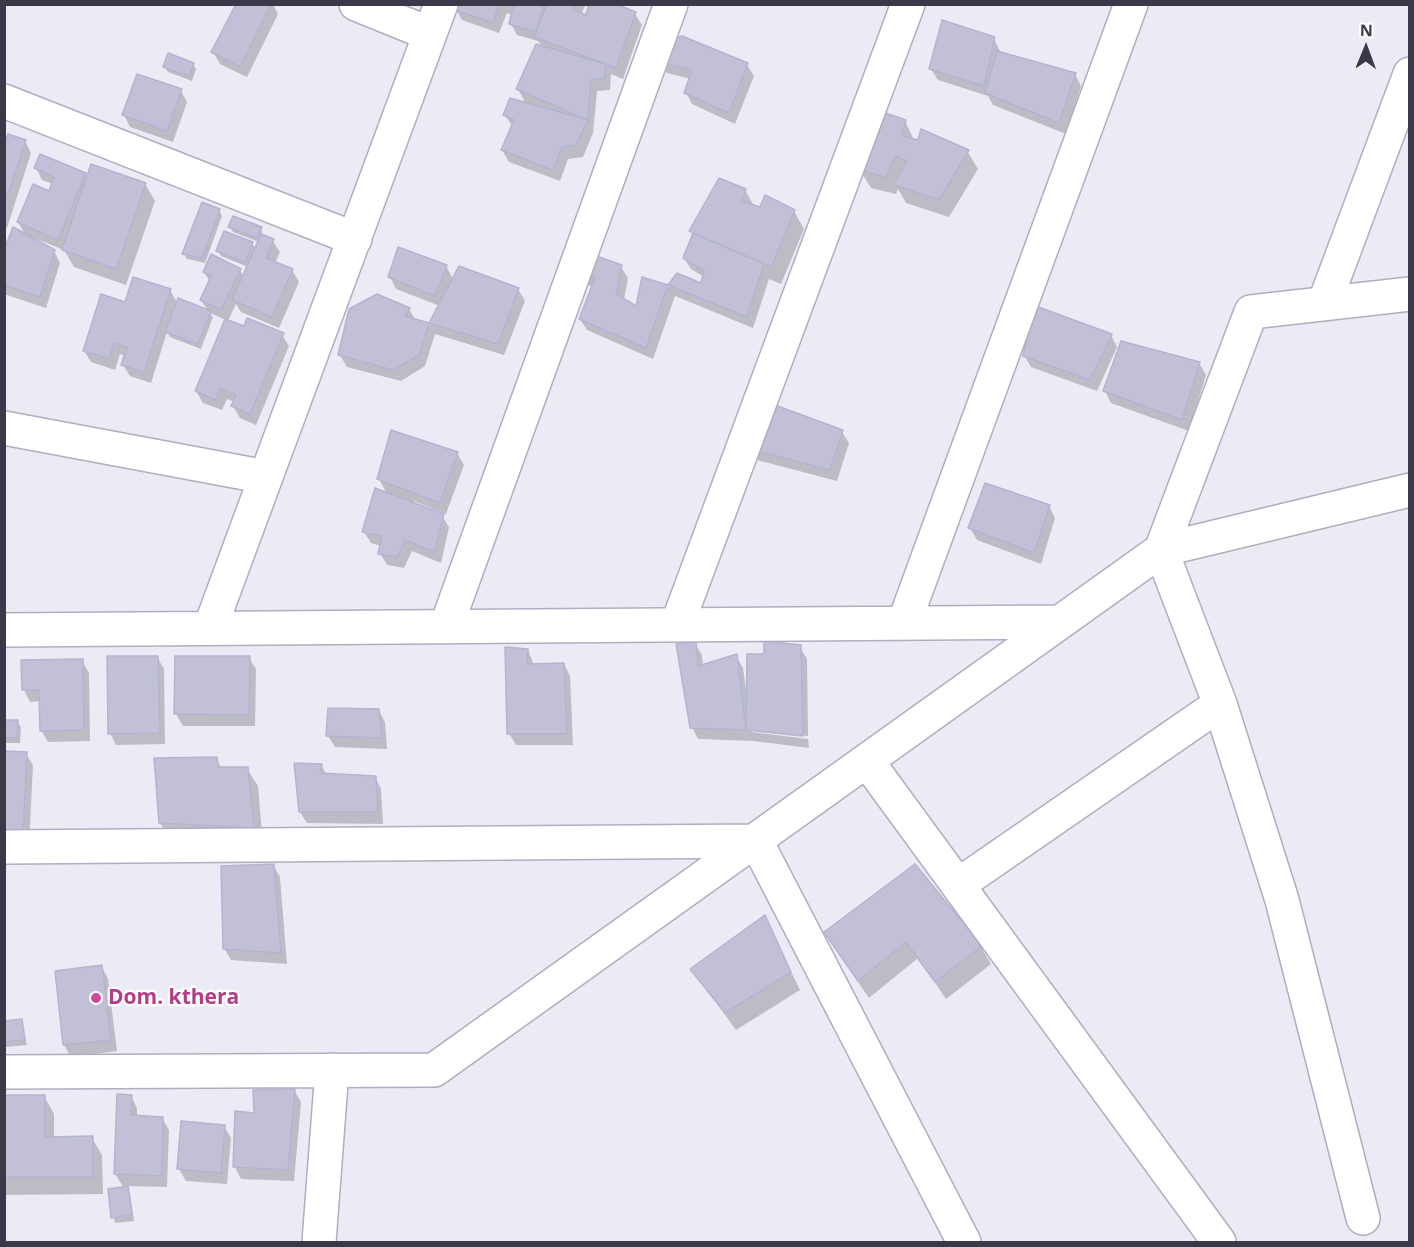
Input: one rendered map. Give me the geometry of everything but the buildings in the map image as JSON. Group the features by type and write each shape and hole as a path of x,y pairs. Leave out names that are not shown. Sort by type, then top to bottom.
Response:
{"street":[{"path":"210,628 435,19 356,4"},
{"path":"446,627 671,4"},
{"path":"677,625 908,4"},
{"path":"904,623 1131,4"},
{"path":"1324,304 1410,74"},
{"path":"4,101 355,239"},
{"path":"1363,1218 1282,900 1220,704 1161,550 1251,312 1410,294"},
{"path":"4,428 266,477"},
{"path":"4,1072 434,1070 1161,550 1410,490"},
{"path":"4,630 1060,622"},
{"path":"958,885 1220,704"},
{"path":"867,761 1219,1242"},
{"path":"4,847 756,841"},
{"path":"756,841 964,1242"},
{"path":"319,1242 332,1070"}],"place":[{"name":"Dom. kthera","path":"96,998"}]}
